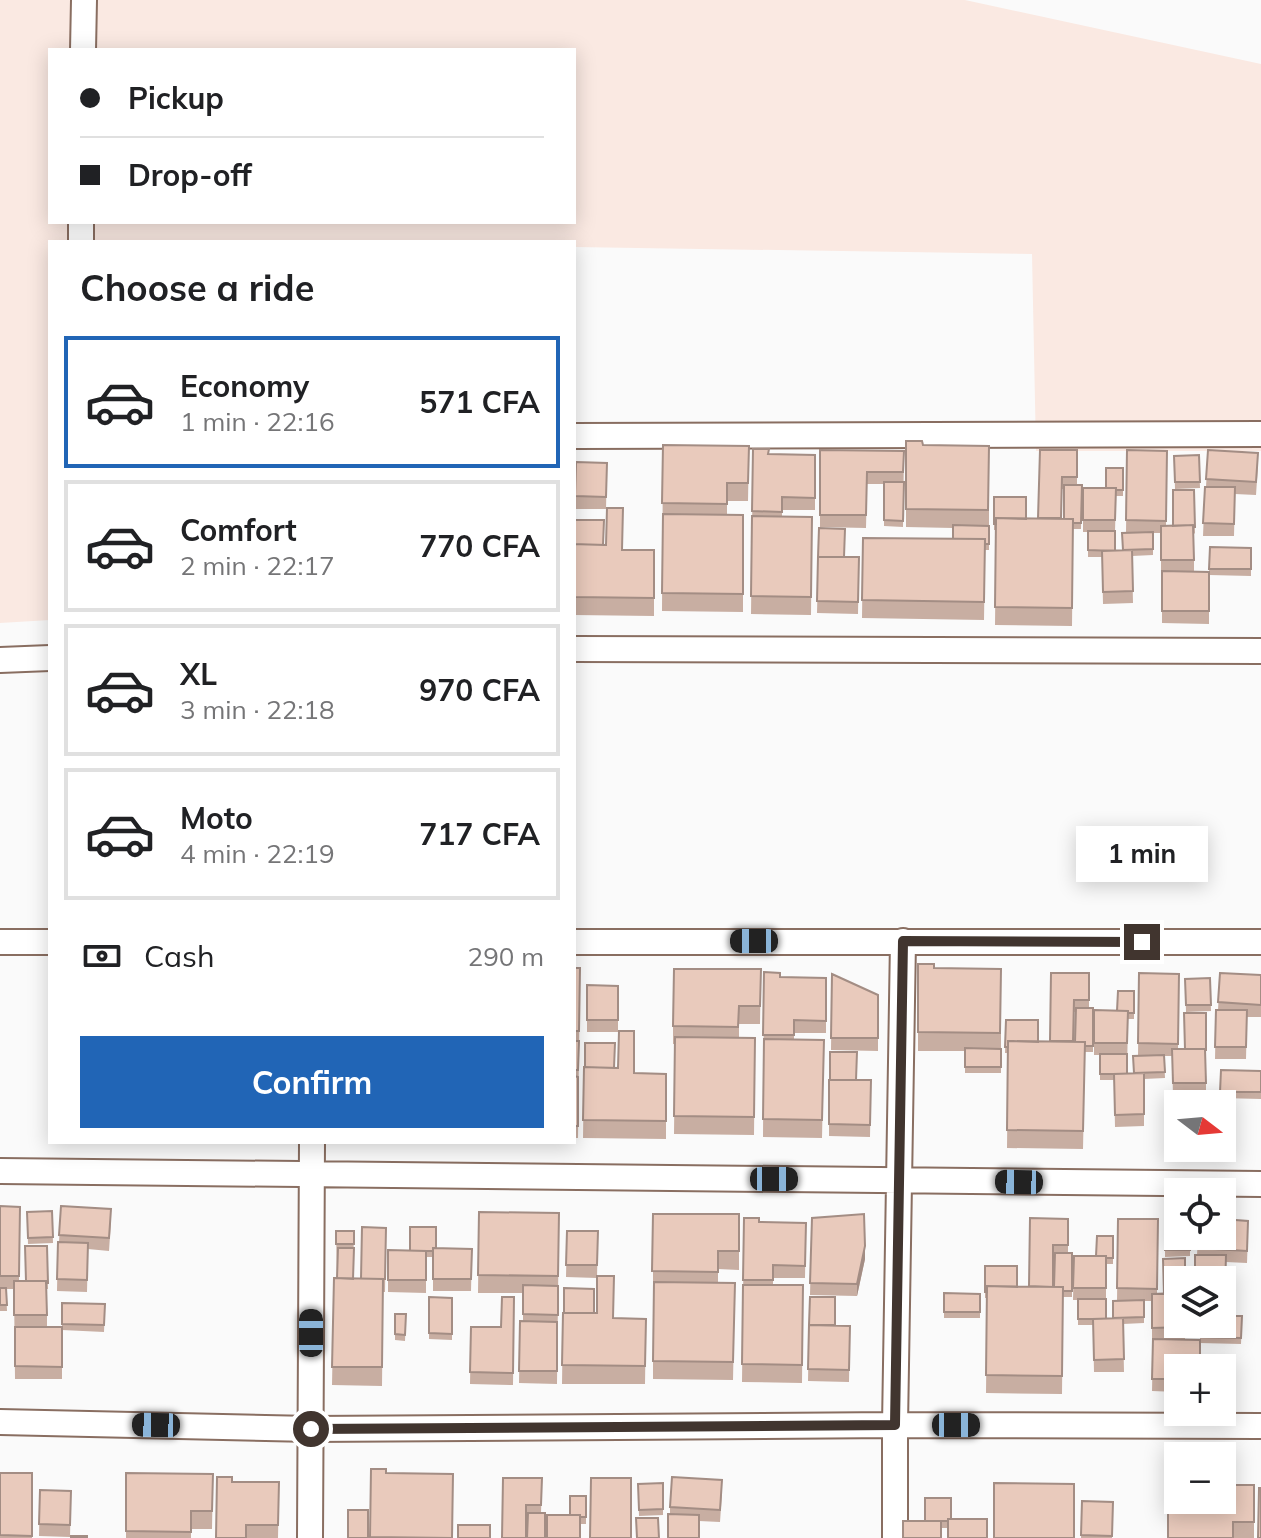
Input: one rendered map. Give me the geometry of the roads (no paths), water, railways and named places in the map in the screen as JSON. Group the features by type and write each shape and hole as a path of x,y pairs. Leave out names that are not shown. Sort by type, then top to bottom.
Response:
{"street":[{"path":"83,48 84,0"},
{"path":"576,436 1261,434"},
{"path":"576,649 1261,651"},
{"path":"0,660 48,658"},
{"path":"895,1538 903,941"},
{"path":"0,942 48,942"},
{"path":"576,942 1261,942"},
{"path":"310,1538 312,1144"},
{"path":"0,1171 1261,1184"},
{"path":"0,1422 311,1429 1261,1426"}]}
